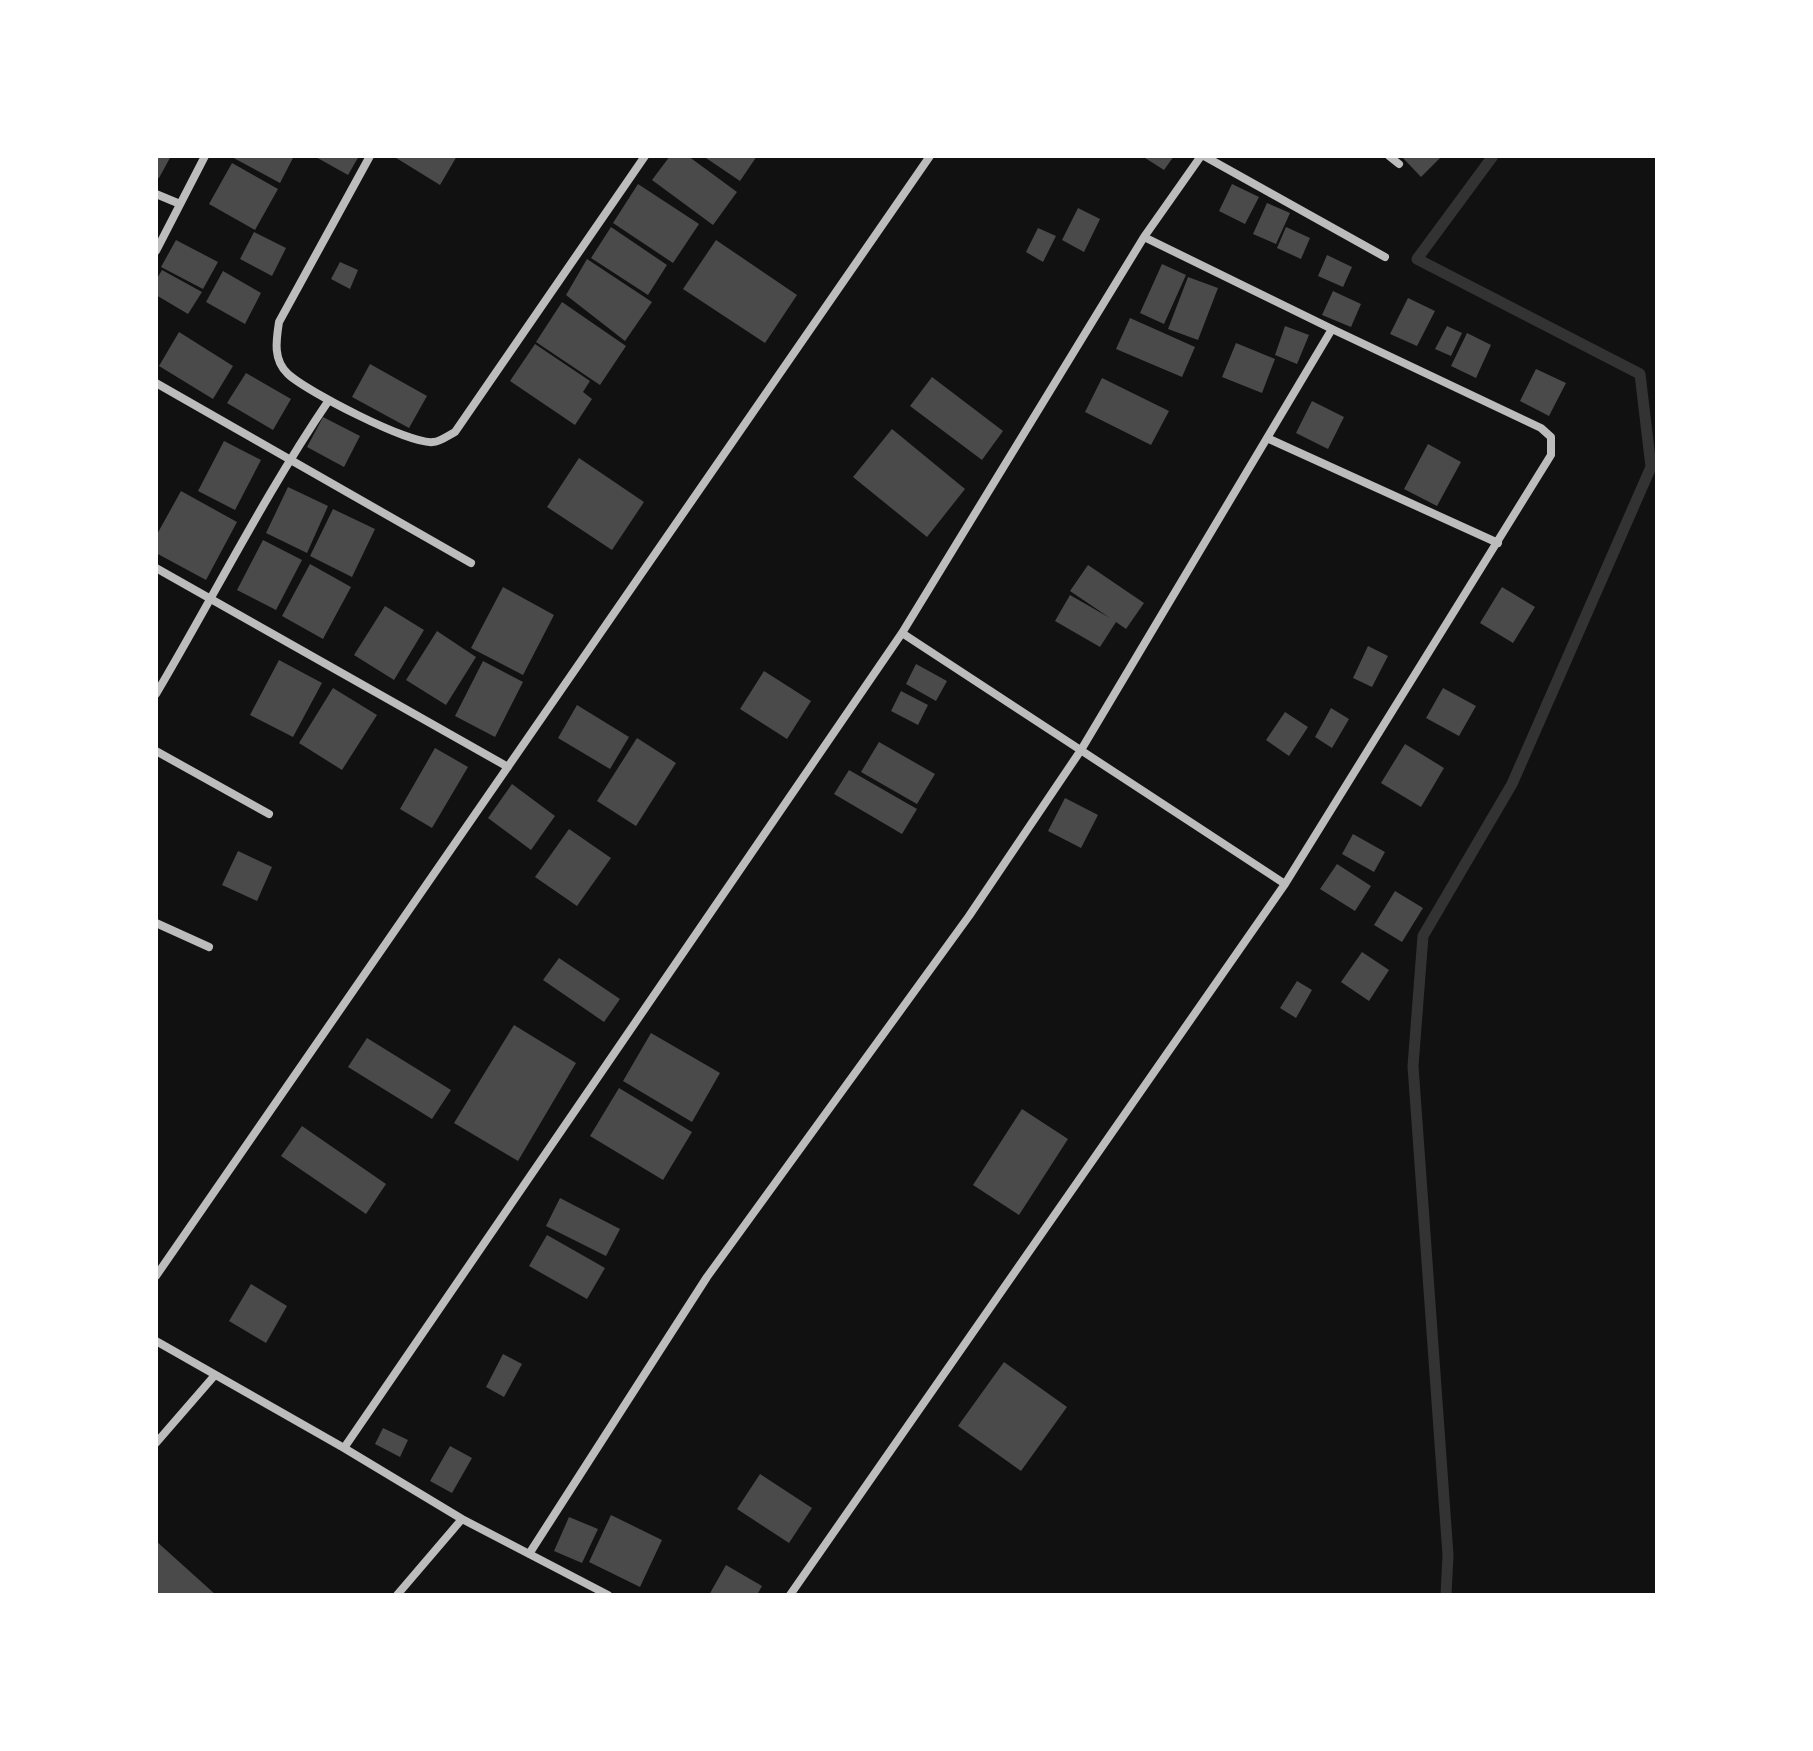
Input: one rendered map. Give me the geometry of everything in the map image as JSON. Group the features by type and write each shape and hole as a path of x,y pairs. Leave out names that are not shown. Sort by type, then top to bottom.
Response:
{"street":[{"path":"156,251 205,156"},
{"path":"370,156 279,322 275,350 288,374 329,400 407,439 434,443 455,432 645,156"},
{"path":"156,1276 930,156"},
{"path":"344,1448 902,633 1144,237 1202,156 1385,257"},
{"path":"1389,156 1399,164"},
{"path":"156,194 180,204"},
{"path":"790,1595 1285,884 1551,455 1551,437 1541,428 1144,237"},
{"path":"529,1554 707,1277 969,916 1081,750 1332,329"},
{"path":"156,383 471,563"},
{"path":"156,694 289,459 329,400"},
{"path":"1267,438 1498,543"},
{"path":"156,568 508,767"},
{"path":"902,633 1285,884"},
{"path":"156,751 269,814"},
{"path":"156,923 209,947"},
{"path":"156,1341 462,1519 608,1595"},
{"path":"156,1443 215,1375"},
{"path":"397,1595 462,1519"}],"building":[{"path":"156,156 171,156 159,178 156,177"},
{"path":"230,156 294,156 280,183"},
{"path":"314,156 359,156 348,175"},
{"path":"393,156 457,156 440,185"},
{"path":"670,156 688,156 737,192 713,225 652,180"},
{"path":"703,156 757,156 740,181"},
{"path":"1142,156 1174,156 1164,170"},
{"path":"1404,156 1442,156 1421,177"},
{"path":"232,163 278,189 255,230 209,204"},
{"path":"638,184 699,224 673,263 613,223"},
{"path":"1232,184 1259,197 1245,224 1219,211"},
{"path":"1267,203 1290,213 1276,244 1253,234"},
{"path":"1078,208 1100,219 1084,252 1062,240"},
{"path":"611,227 667,265 648,295 591,258"},
{"path":"1286,227 1310,238 1301,259 1277,248"},
{"path":"1038,228 1056,236 1043,262 1026,252"},
{"path":"254,232 286,248 272,276 240,259"},
{"path":"176,240 218,262 203,289 161,267"},
{"path":"716,240 797,295 765,343 683,289"},
{"path":"1327,255 1352,267 1343,287 1318,276"},
{"path":"587,259 652,302 625,341 566,295"},
{"path":"340,262 358,270 350,289 331,279"},
{"path":"1162,264 1186,275 1164,324 1140,313"},
{"path":"162,270 202,292 188,314 156,295 156,280"},
{"path":"223,271 261,293 245,324 206,302"},
{"path":"1188,277 1218,288 1198,340 1168,329"},
{"path":"1333,291 1361,304 1351,327 1322,315"},
{"path":"1408,298 1435,311 1417,346 1390,334"},
{"path":"562,302 626,346 600,385 536,342"},
{"path":"1130,318 1195,347 1182,377 1116,349"},
{"path":"1285,326 1309,335 1297,364 1275,355"},
{"path":"1447,326 1462,333 1451,356 1435,349"},
{"path":"179,332 233,366 213,399 159,366"},
{"path":"1467,333 1491,345 1476,378 1451,366"},
{"path":"1236,343 1275,359 1262,393 1222,377"},
{"path":"535,344 590,381 583,392 592,399 575,425 510,381"},
{"path":"370,364 427,396 409,428 352,397"},
{"path":"1536,369 1566,383 1549,416 1520,401"},
{"path":"246,373 291,399 273,430 227,403"},
{"path":"932,377 1003,431 982,460 910,406"},
{"path":"1102,378 1169,411 1151,445 1085,412"},
{"path":"1312,401 1344,417 1328,449 1296,433"},
{"path":"323,417 360,436 344,467 307,447"},
{"path":"892,429 965,489 927,537 853,477"},
{"path":"224,441 261,460 235,510 198,491"},
{"path":"1428,444 1461,462 1437,506 1404,489"},
{"path":"579,458 644,502 612,550 547,507"},
{"path":"288,487 328,506 307,553 266,533"},
{"path":"181,491 237,522 206,580 156,553 156,536"},
{"path":"333,509 375,529 352,577 310,556"},
{"path":"263,540 302,560 276,610 237,590"},
{"path":"310,564 351,587 323,639 282,616"},
{"path":"1088,565 1144,603 1126,629 1116,622 1100,647 1055,621 1070,595 1110,618 1070,591"},
{"path":"503,587 554,615 523,675 471,648"},
{"path":"1502,587 1535,607 1513,643 1480,623"},
{"path":"385,606 424,630 394,680 354,655"},
{"path":"437,631 476,657 446,705 406,680"},
{"path":"1368,646 1388,656 1372,687 1353,678"},
{"path":"279,660 322,683 293,737 250,715"},
{"path":"483,661 523,682 495,737 455,716"},
{"path":"916,664 947,681 936,701 906,684"},
{"path":"764,671 811,701 787,739 740,709"},
{"path":"333,688 377,715 342,770 299,743"},
{"path":"1443,688 1476,706 1459,736 1426,718"},
{"path":"901,691 928,705 918,725 891,711"},
{"path":"577,705 629,737 610,769 558,738"},
{"path":"1331,708 1349,719 1332,748 1315,737"},
{"path":"1285,712 1308,727 1289,756 1266,740"},
{"path":"637,738 676,763 636,826 597,801"},
{"path":"879,742 935,774 917,804 861,772"},
{"path":"1405,744 1444,768 1421,807 1381,783"},
{"path":"435,748 468,767 432,828 400,809"},
{"path":"849,770 917,809 902,834 834,794"},
{"path":"512,784 555,816 531,850 488,818"},
{"path":"1065,798 1098,815 1081,848 1048,831"},
{"path":"569,829 611,858 577,906 535,877"},
{"path":"1353,834 1385,852 1374,872 1342,854"},
{"path":"238,851 272,867 257,901 222,885"},
{"path":"1337,864 1371,886 1355,911 1320,889"},
{"path":"1395,891 1423,908 1402,942 1374,925"},
{"path":"1362,952 1389,970 1369,1001 1341,982"},
{"path":"559,958 620,999 604,1022 543,980"},
{"path":"1297,981 1312,990 1296,1018 1280,1008"},
{"path":"514,1025 576,1063 518,1161 454,1123"},
{"path":"651,1033 720,1073 692,1122 623,1081"},
{"path":"367,1038 451,1090 432,1119 348,1067"},
{"path":"619,1088 692,1132 663,1180 590,1136"},
{"path":"1022,1109 1068,1139 1019,1215 973,1185"},
{"path":"302,1126 386,1184 366,1214 281,1156"},
{"path":"560,1198 620,1229 606,1256 546,1226"},
{"path":"547,1235 605,1268 587,1299 529,1266"},
{"path":"251,1284 287,1306 266,1343 229,1321"},
{"path":"503,1354 522,1364 504,1397 486,1387"},
{"path":"1004,1362 1067,1407 1021,1471 958,1426"},
{"path":"383,1428 408,1440 400,1457 375,1444"},
{"path":"450,1446 472,1458 452,1493 430,1481"},
{"path":"760,1474 812,1508 789,1543 737,1509"},
{"path":"611,1515 662,1540 640,1587 589,1562"},
{"path":"569,1517 598,1529 582,1563 554,1551"},
{"path":"156,1541 216,1595 156,1595"},
{"path":"726,1565 762,1586 757,1595 709,1595"}],"waterway":[{"path":"1446,1595 1448,1555 1413,1066 1423,936 1512,784 1651,467 1640,374 1417,259 1493,156"}]}
